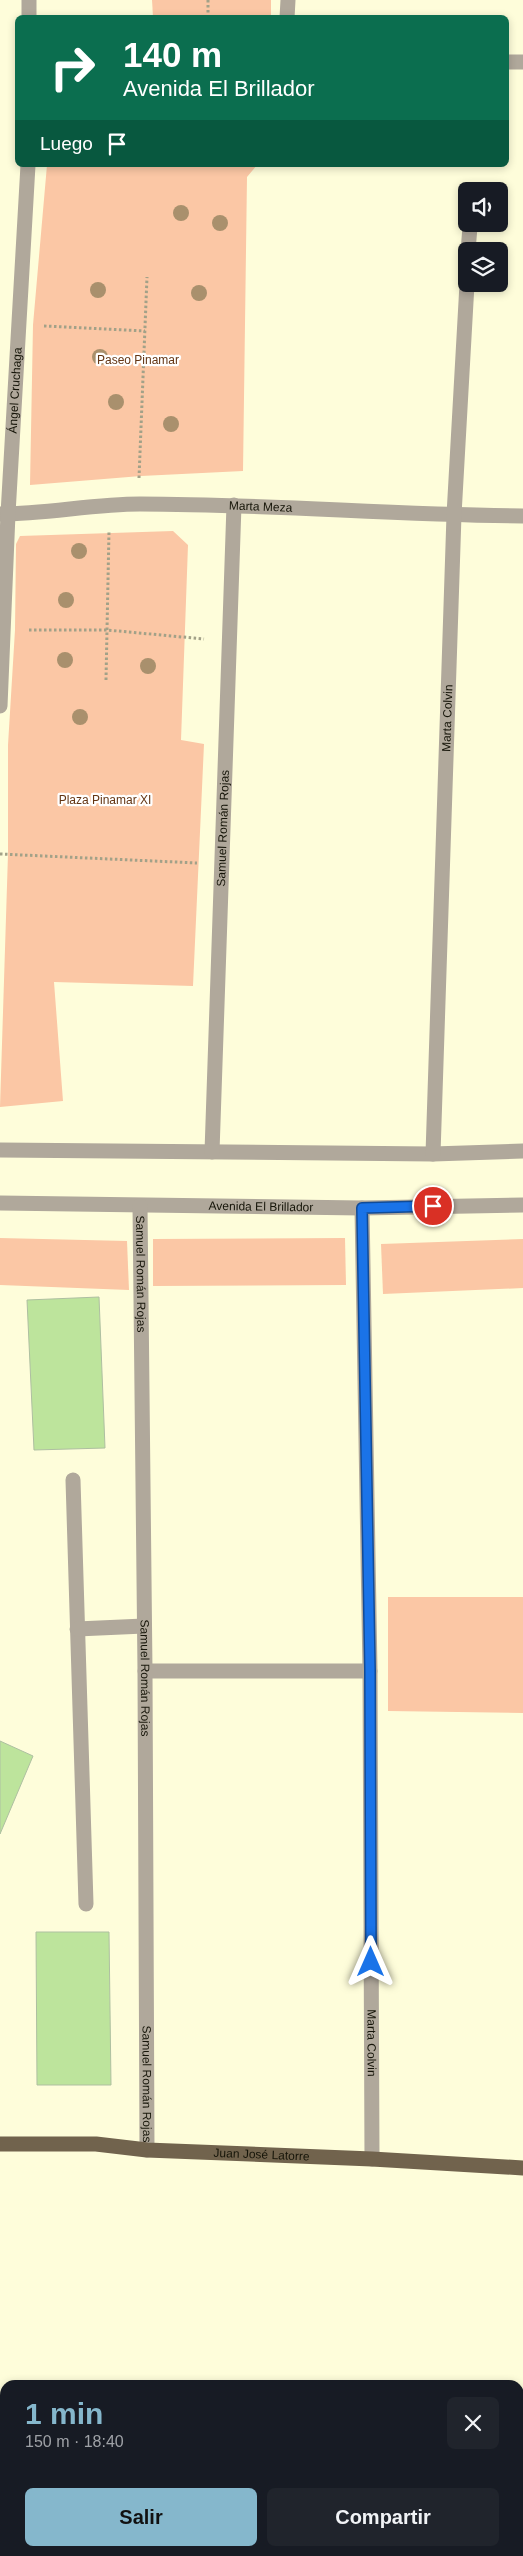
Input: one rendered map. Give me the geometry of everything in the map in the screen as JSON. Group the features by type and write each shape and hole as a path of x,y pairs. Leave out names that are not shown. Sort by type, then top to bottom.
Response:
{"main road":[{"name":"Juan José Latorre","path":"0,2144 96,2144 147,2150 372,2159 523,2168"}],"street":[{"path":"29,0 30,15"},
{"path":"287,15 288,0"},
{"path":"509,62 523,62"},
{"name":"Ángel Cruchaga","path":"0,706 4,514 28,167"},
{"name":"Marta Colvin","path":"433,1154 454,516 466,292"},
{"name":"Marta Meza","path":"4,514 102,504 138,504 234,505 454,516 523,516"},
{"name":"Samuel Román Rojas","path":"212,1152 234,505"},
{"path":"0,1150 433,1154 523,1151"},
{"name":"Avenida El Brillador","path":"0,1203 362,1208 523,1205"},
{"name":"Samuel Román Rojas","path":"140,1206 145,1671 147,2150"},
{"name":"Marta Colvin","path":"362,1208 370,1670 372,2159"},
{"path":"73,1480 86,1904"},
{"path":"77,1629 144,1626"},
{"path":"145,1671 370,1670"}],"path":[{"path":"208,0 208,15"},
{"path":"138,504 147,277"},
{"path":"18,323 145,331"},
{"path":"102,504 110,533 106,680"},
{"path":"3,627 15,630 107,630 228,640"},
{"path":"0,854 222,864"}],"green space":[{"path":"152,0 271,0 271,15 153,15"},
{"name":"Paseo Pinamar","path":"47,167 255,167 247,177 243,471 141,476 30,485 33,325"},
{"name":"Plaza Pinamar XI","path":"173,531 188,545 181,740 204,744 193,986 54,982 63,1101 0,1107 8,854 8,745 15,630 16,544 20,536"},
{"path":"0,1238 127,1241 129,1290 0,1285"},
{"path":"345,1238 346,1285 153,1286 153,1239"},
{"path":"523,1239 523,1288 383,1294 381,1244"},
{"path":"388,1597 523,1597 523,1713 388,1711"}],"building":[{"path":"99,1297 105,1448 34,1450 27,1300"},
{"path":"0,1741 33,1756 0,1834"},
{"path":"36,1932 109,1932 111,2085 37,2085"}],"route":[{"path":"371,1962 370,1670 362,1208 433,1206"}]}
